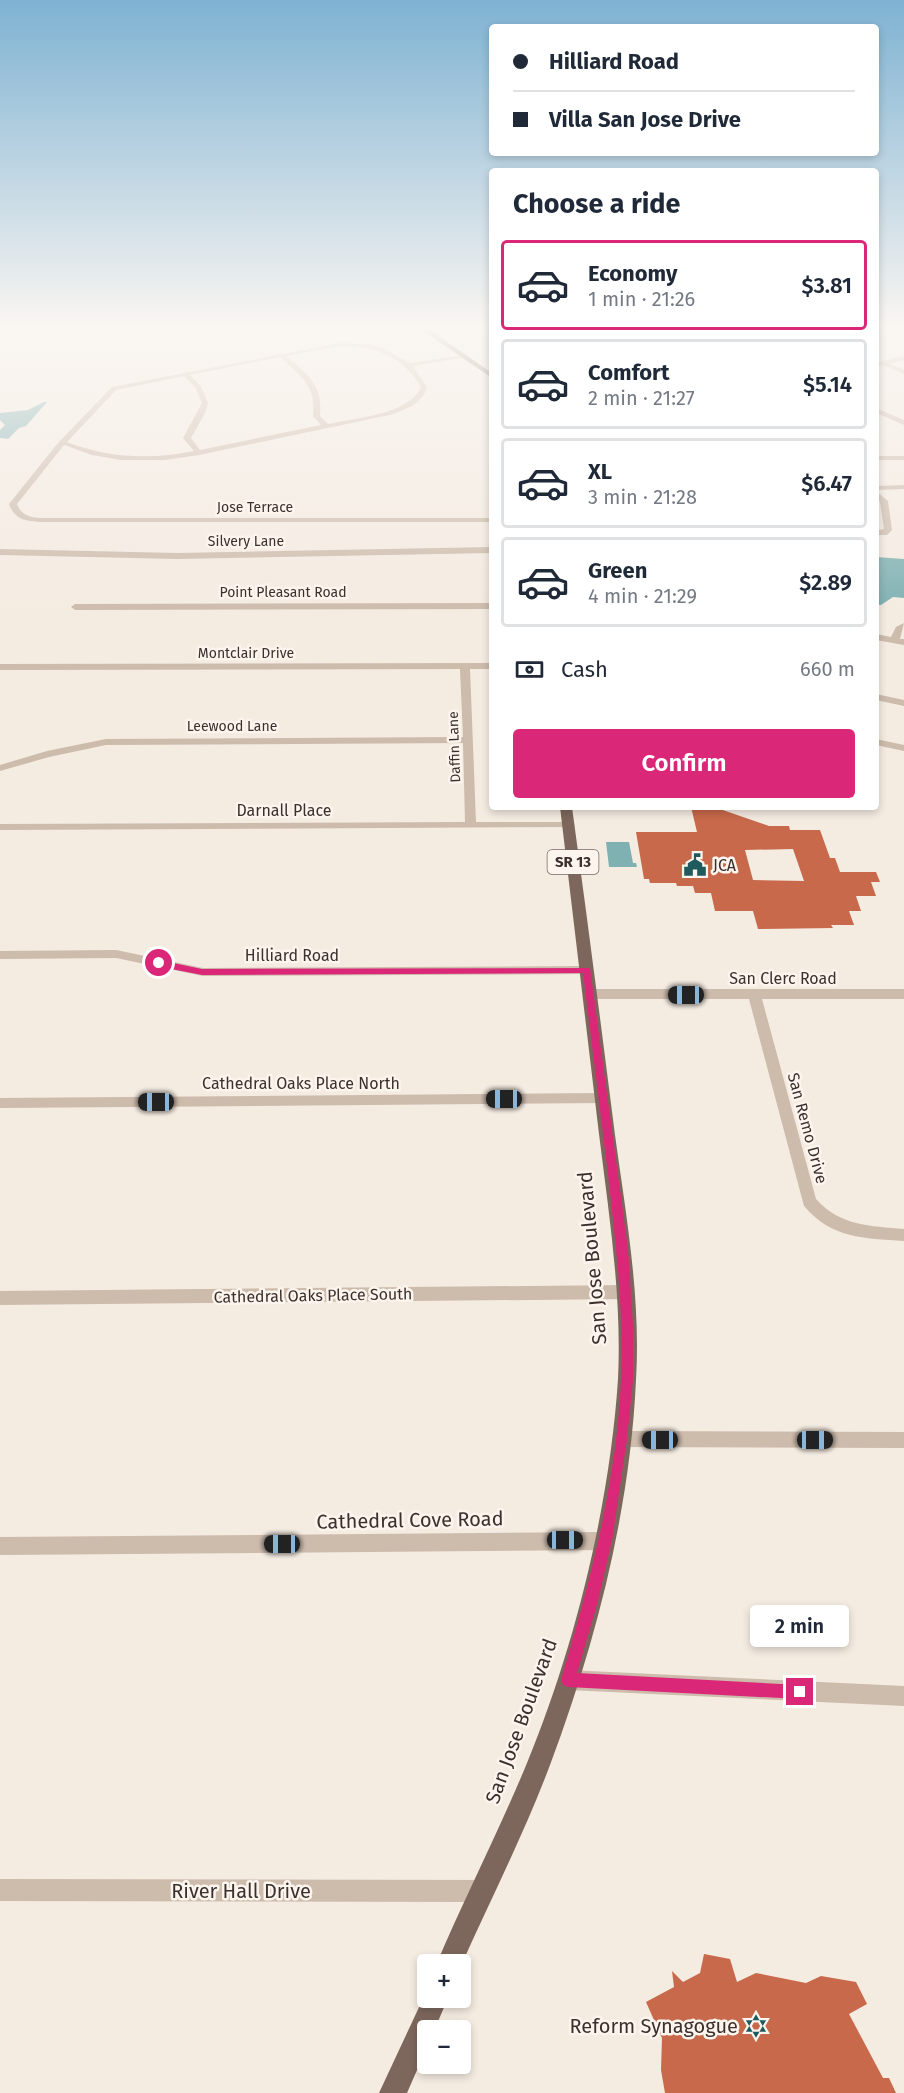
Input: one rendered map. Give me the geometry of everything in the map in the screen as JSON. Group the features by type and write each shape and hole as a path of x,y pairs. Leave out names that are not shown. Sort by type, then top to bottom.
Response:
{"main road":[{"name":"San Jose Boulevard","path":"454,1954 538,1765 568,1680 591,1601 605,1540 621,1439 627,1380 626,1292 566,810"},
{"path":"393,2093 431,2008"}],"street":[{"path":"83,422 64,443 84,451 120,457 156,458 199,453 346,422"},
{"path":"198,422 189,432 187,438 199,453"},
{"path":"322,422 326,426"},
{"name":"Jose Terrace","path":"64,443 29,482 13,504 18,515 40,520 489,520"},
{"path":"879,458 904,458"},
{"path":"879,491 904,487"},
{"path":"879,495 884,501 888,530 885,533 879,533"},
{"name":"Silvery Lane","path":"0,552 177,556 489,550"},
{"name":"Point Pleasant Road","path":"75,607 489,606"},
{"path":"879,638 899,641 899,629 904,626"},
{"name":"Daffin Lane","path":"465,666 471,825"},
{"name":"Montclair Drive","path":"0,667 489,666"},
{"path":"879,698 904,703"},
{"name":"Leewood Lane","path":"0,768 47,754 106,742 467,740"},
{"path":"879,743 904,748"},
{"name":"Darnall Place","path":"0,827 569,825"},
{"name":"Hilliard Road","path":"0,955 116,954 202,972 587,970"},
{"name":"San Clerc Road","path":"590,994 904,994"},
{"name":"San Remo Drive","path":"755,995 809,1203 818,1215 832,1225 904,1235"},
{"name":"Cathedral Oaks Place North","path":"0,1103 603,1098"},
{"name":"Cathedral Oaks Place South","path":"0,1298 626,1292"},
{"path":"621,1439 904,1440"},
{"name":"Cathedral Cove Road","path":"0,1546 605,1540"},
{"path":"568,1680 904,1696"},
{"name":"River Hall Drive","path":"0,1890 483,1891"}],"water":[{"path":"2,422 30,422 8,439 0,438 0,430 5,425"},
{"path":"879,557 904,559 904,598 893,597 879,605"},
{"path":"606,842 629,842 633,863 636,863 637,867 609,867"}],"building":[{"name":"JCA","path":"692,810 723,810 769,826 789,826 790,830 820,830 830,858 835,858 840,872 876,872 880,882 871,882 876,896 856,896 861,911 849,911 854,925 831,925 833,928 758,929 753,911 715,911 711,893 695,893 693,886 677,886 676,883 650,883 649,879 644,879 636,832 697,832","holes":["793,849 804,881 753,880 745,850"]},
{"name":"Reform Synagogue","path":"704,1954 730,1959 737,1982 756,1973 806,1983 821,1976 856,1982 867,2004 849,2014 883,2078 889,2078 896,2093 665,2093 661,2070 662,2038 646,2002 674,1987 672,1971 683,1982 700,1973"}],"place":[{"name":"JCA","path":"695,865"},
{"name":"Reform Synagogue","path":"756,2026"}],"route":[{"path":"159,963 202,972 587,970 622,1249 626,1292 627,1380 621,1439 605,1540 591,1601 568,1680 800,1692"}]}
